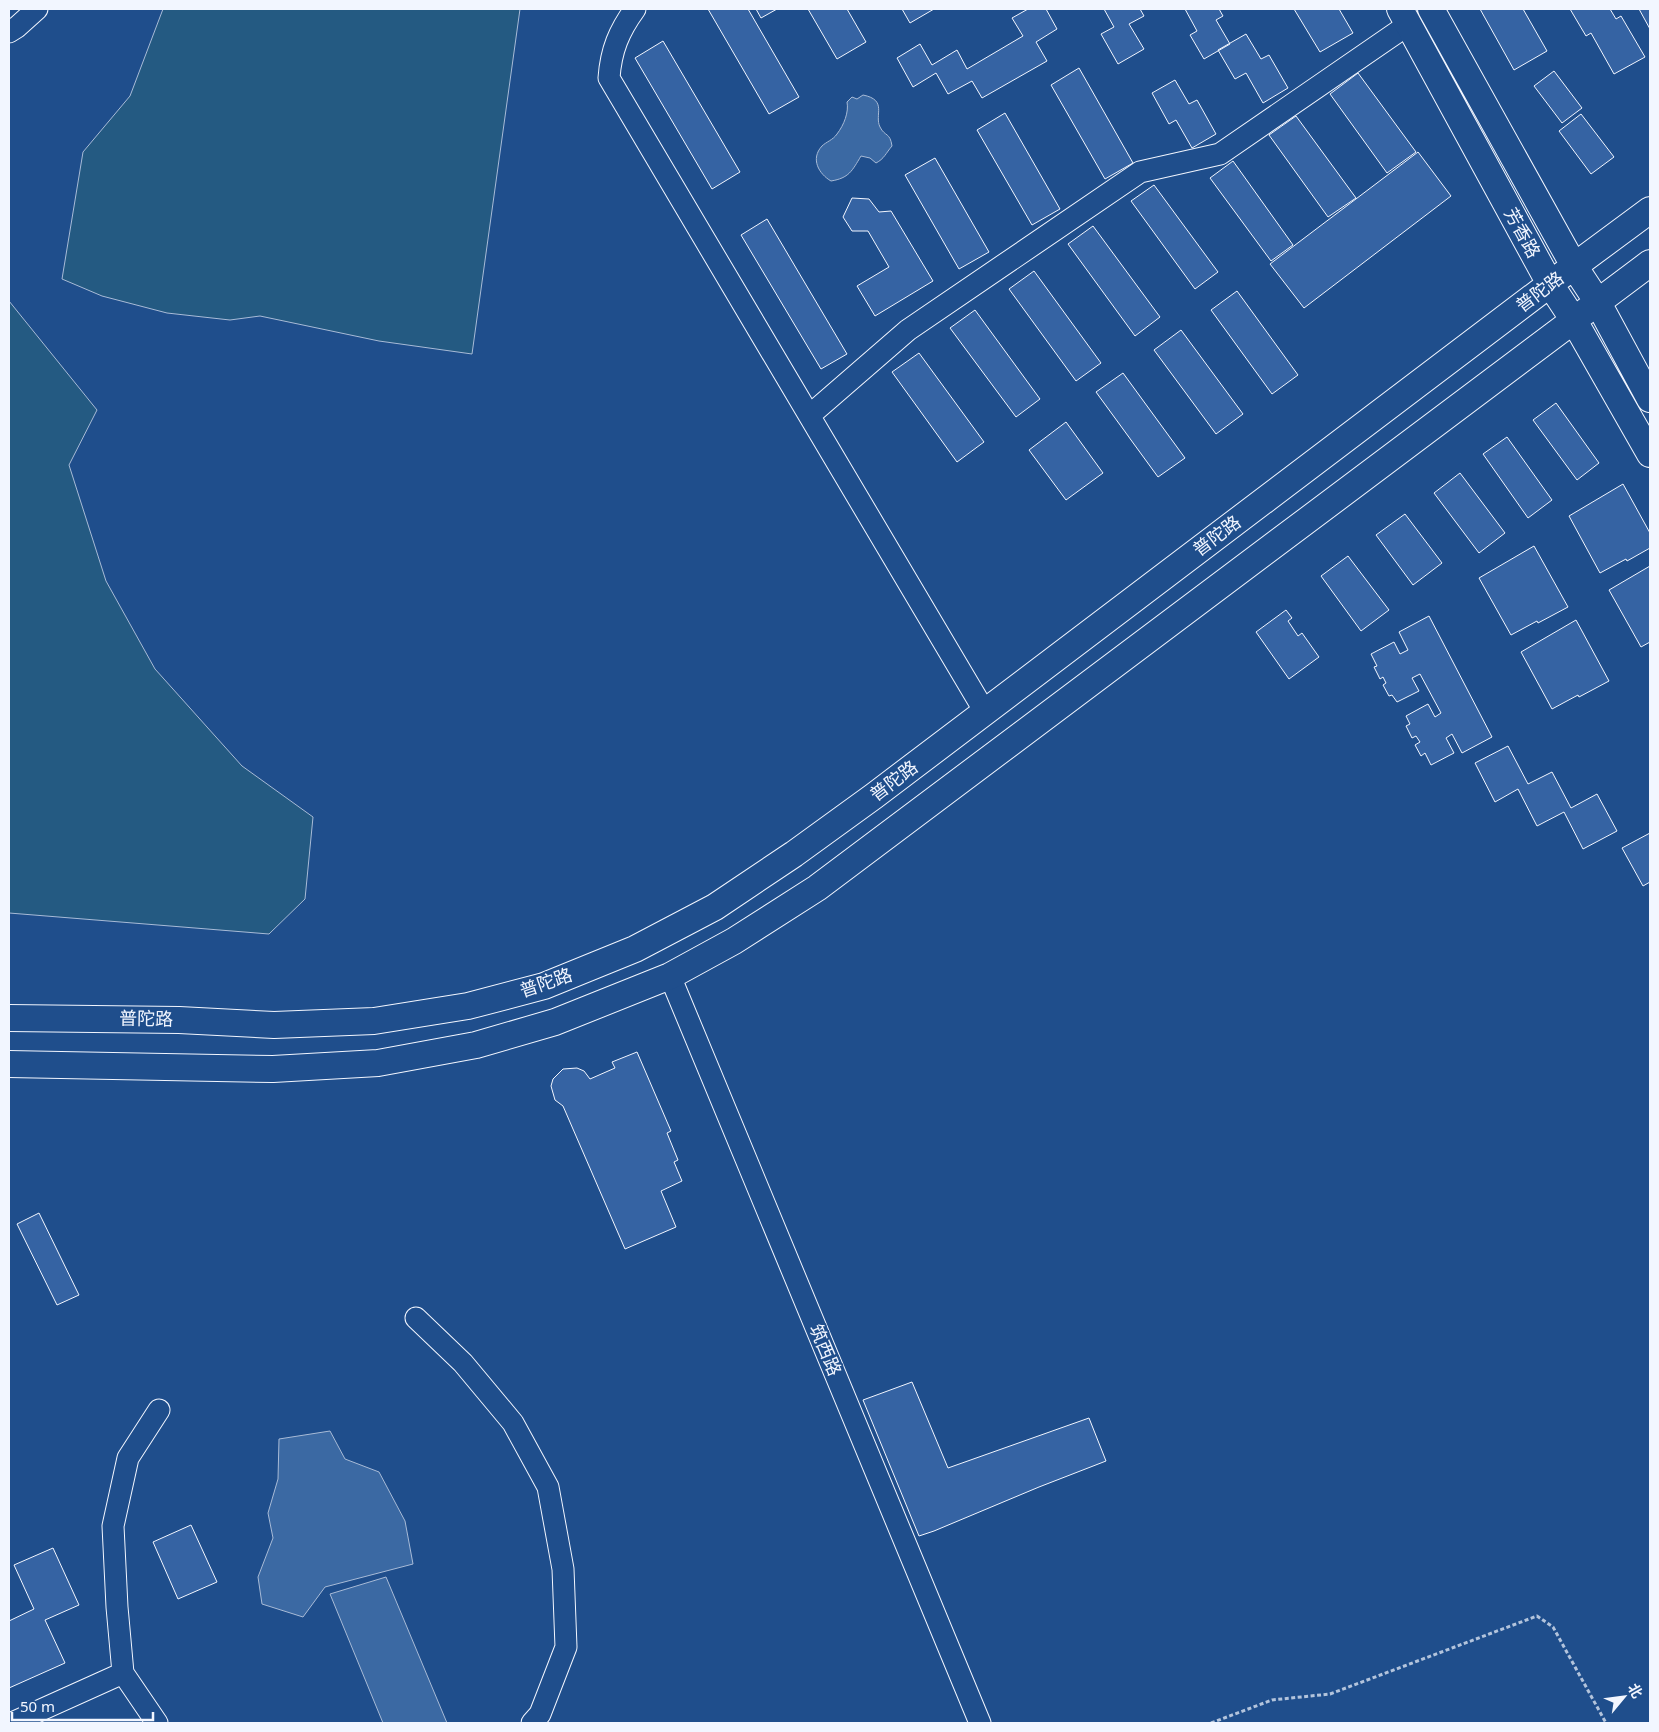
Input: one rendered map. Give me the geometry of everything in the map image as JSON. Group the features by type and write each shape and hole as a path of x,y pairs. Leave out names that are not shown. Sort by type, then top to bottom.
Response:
{"main road":[{"name":"芳香路","path":"1431,9 1574,266 1597,301 1650,399"},
{"name":"芳香路","path":"1404,17 1550,284 1573,319 1650,454"},
{"name":"普陀路","path":"9,1018 180,1020 274,1025 374,1021 468,1006 544,986 635,949 715,907 818,837 1650,210"},
{"path":"9,1064 274,1069 378,1063 476,1045 556,1022 670,976 734,941 818,888 1650,263"}],"street":[{"path":"9,32 37,9"},
{"path":"635,9 623,25 611,58 609,78 985,712"},
{"path":"810,416 908,330 1140,172 1220,154 1404,17"},
{"name":"筑西路","path":"670,976 980,1723"},
{"path":"416,1318 463,1363 513,1424 548,1487 563,1569 566,1647 540,1714 532,1723"},
{"path":"157,1723 124,1673 117,1606 113,1526 128,1458 159,1410"},
{"path":"12,1723 124,1673"}],"path":[{"path":"1211,1723 1272,1700 1330,1694 1537,1616 1553,1627 1606,1723"}],"shaded area":[{"path":"163,9 520,9 472,354 379,341 260,316 230,320 167,313 102,296 62,279 83,152 130,96"},
{"path":"863,95 871,97 878,104 880,127 889,136 892,146 883,158 876,163 870,158 861,156 846,176 831,181 818,166 816,161 818,151 842,127 847,114 847,102 852,97 857,99"},
{"path":"9,301 97,410 69,465 106,581 155,669 242,766 313,817 305,899 269,934 9,913"},
{"path":"330,1431 345,1459 379,1472 405,1521 413,1564 325,1587 303,1617 262,1604 258,1577 273,1538 268,1513 278,1479 279,1439"},
{"path":"386,1577 447,1723 383,1723 330,1594"}],"building":[{"path":"708,9 748,9 799,97 769,114"},
{"path":"756,9 777,9 761,18"},
{"path":"808,9 847,9 866,42 837,59"},
{"path":"902,9 934,9 910,23"},
{"path":"1028,9 1046,9 1057,29 1036,42 1047,61 982,98 972,81 948,94 936,73 913,87 897,58 920,44 932,65 957,50 967,69 1023,36 1012,18"},
{"path":"1104,9 1140,9 1144,16 1129,24 1144,49 1118,64 1101,34 1114,27"},
{"path":"1185,9 1219,9 1223,16 1216,20 1230,44 1204,59 1190,35 1197,31"},
{"path":"1294,9 1339,9 1353,33 1320,52"},
{"path":"1480,9 1523,9 1547,51 1514,70"},
{"path":"1570,9 1610,9 1616,19 1621,16 1645,57 1614,74 1591,33 1586,36"},
{"path":"1639,9 1650,9 1650,29"},
{"path":"1246,34 1261,59 1269,55 1288,88 1263,103 1246,73 1235,79 1218,50"},
{"path":"663,41 740,172 712,189 635,58"},
{"path":"1079,68 1133,163 1105,179 1051,85"},
{"path":"1554,71 1582,108 1562,123 1534,86"},
{"path":"1358,73 1416,152 1387,173 1330,94"},
{"path":"1175,80 1189,104 1197,100 1216,134 1192,148 1176,120 1169,124 1152,93"},
{"path":"1005,113 1060,209 1032,225 977,130"},
{"path":"1581,114 1614,157 1591,174 1559,131"},
{"path":"1296,116 1356,198 1328,217 1269,135"},
{"path":"1418,152 1451,196 1304,308 1270,264"},
{"path":"935,158 989,252 959,269 905,175"},
{"path":"1233,161 1293,245 1271,261 1210,178"},
{"path":"1154,185 1218,272 1195,289 1131,201"},
{"path":"852,198 869,199 879,212 891,211 933,281 875,316 857,286 889,267 868,231 852,231 843,217"},
{"path":"767,219 847,354 821,369 741,235"},
{"path":"1093,226 1160,317 1135,336 1068,244"},
{"path":"1034,271 1101,363 1076,381 1009,289"},
{"path":"1237,291 1298,375 1272,394 1211,310"},
{"path":"975,310 1040,399 1016,417 950,328"},
{"path":"1181,330 1243,414 1216,434 1154,350"},
{"path":"919,353 984,442 957,462 892,372"},
{"path":"1123,373 1185,458 1158,477 1096,392"},
{"path":"1556,403 1599,463 1577,480 1533,420"},
{"path":"1066,422 1103,473 1066,500 1029,450"},
{"path":"1507,437 1552,500 1528,518 1483,454"},
{"path":"1460,473 1505,533 1479,553 1434,493"},
{"path":"1623,484 1650,533 1650,548 1600,573 1569,516"},
{"path":"1405,514 1442,563 1413,585 1376,535"},
{"path":"1534,546 1568,607 1511,635 1479,578"},
{"path":"1348,556 1389,610 1361,631 1321,576"},
{"path":"1650,566 1650,642 1641,647 1609,590"},
{"path":"1286,610 1292,618 1288,621 1298,636 1302,633 1319,657 1289,679 1256,632"},
{"path":"1429,616 1492,737 1462,753 1452,734 1446,738 1454,753 1431,765 1425,753 1421,756 1415,745 1420,742 1416,736 1412,738 1406,726 1410,724 1406,716 1428,704 1435,717 1441,713 1420,674 1412,678 1419,691 1397,702 1392,695 1389,696 1383,685 1386,683 1383,677 1380,679 1374,667 1377,666 1371,654 1394,642 1400,654 1408,650 1399,632"},
{"path":"1576,620 1609,681 1552,709 1521,652"},
{"path":"1508,746 1528,784 1552,772 1571,808 1597,794 1617,831 1583,849 1564,812 1537,826 1518,789 1495,802 1475,763"},
{"path":"1650,833 1650,882 1643,886 1622,848"},
{"path":"637,1052 671,1131 667,1133 678,1160 674,1162 682,1181 661,1191 676,1227 625,1249 563,1106 555,1100 551,1086 553,1079 563,1069 577,1068 584,1071 590,1079 615,1068 612,1062"},
{"path":"39,1213 79,1295 57,1305 17,1224"},
{"path":"912,1382 948,1468 1089,1418 1106,1461 919,1536 863,1400"},
{"path":"191,1525 217,1582 178,1599 153,1542"},
{"path":"53,1548 79,1605 45,1620 65,1663 9,1688 9,1621 34,1609 14,1565"}]}
